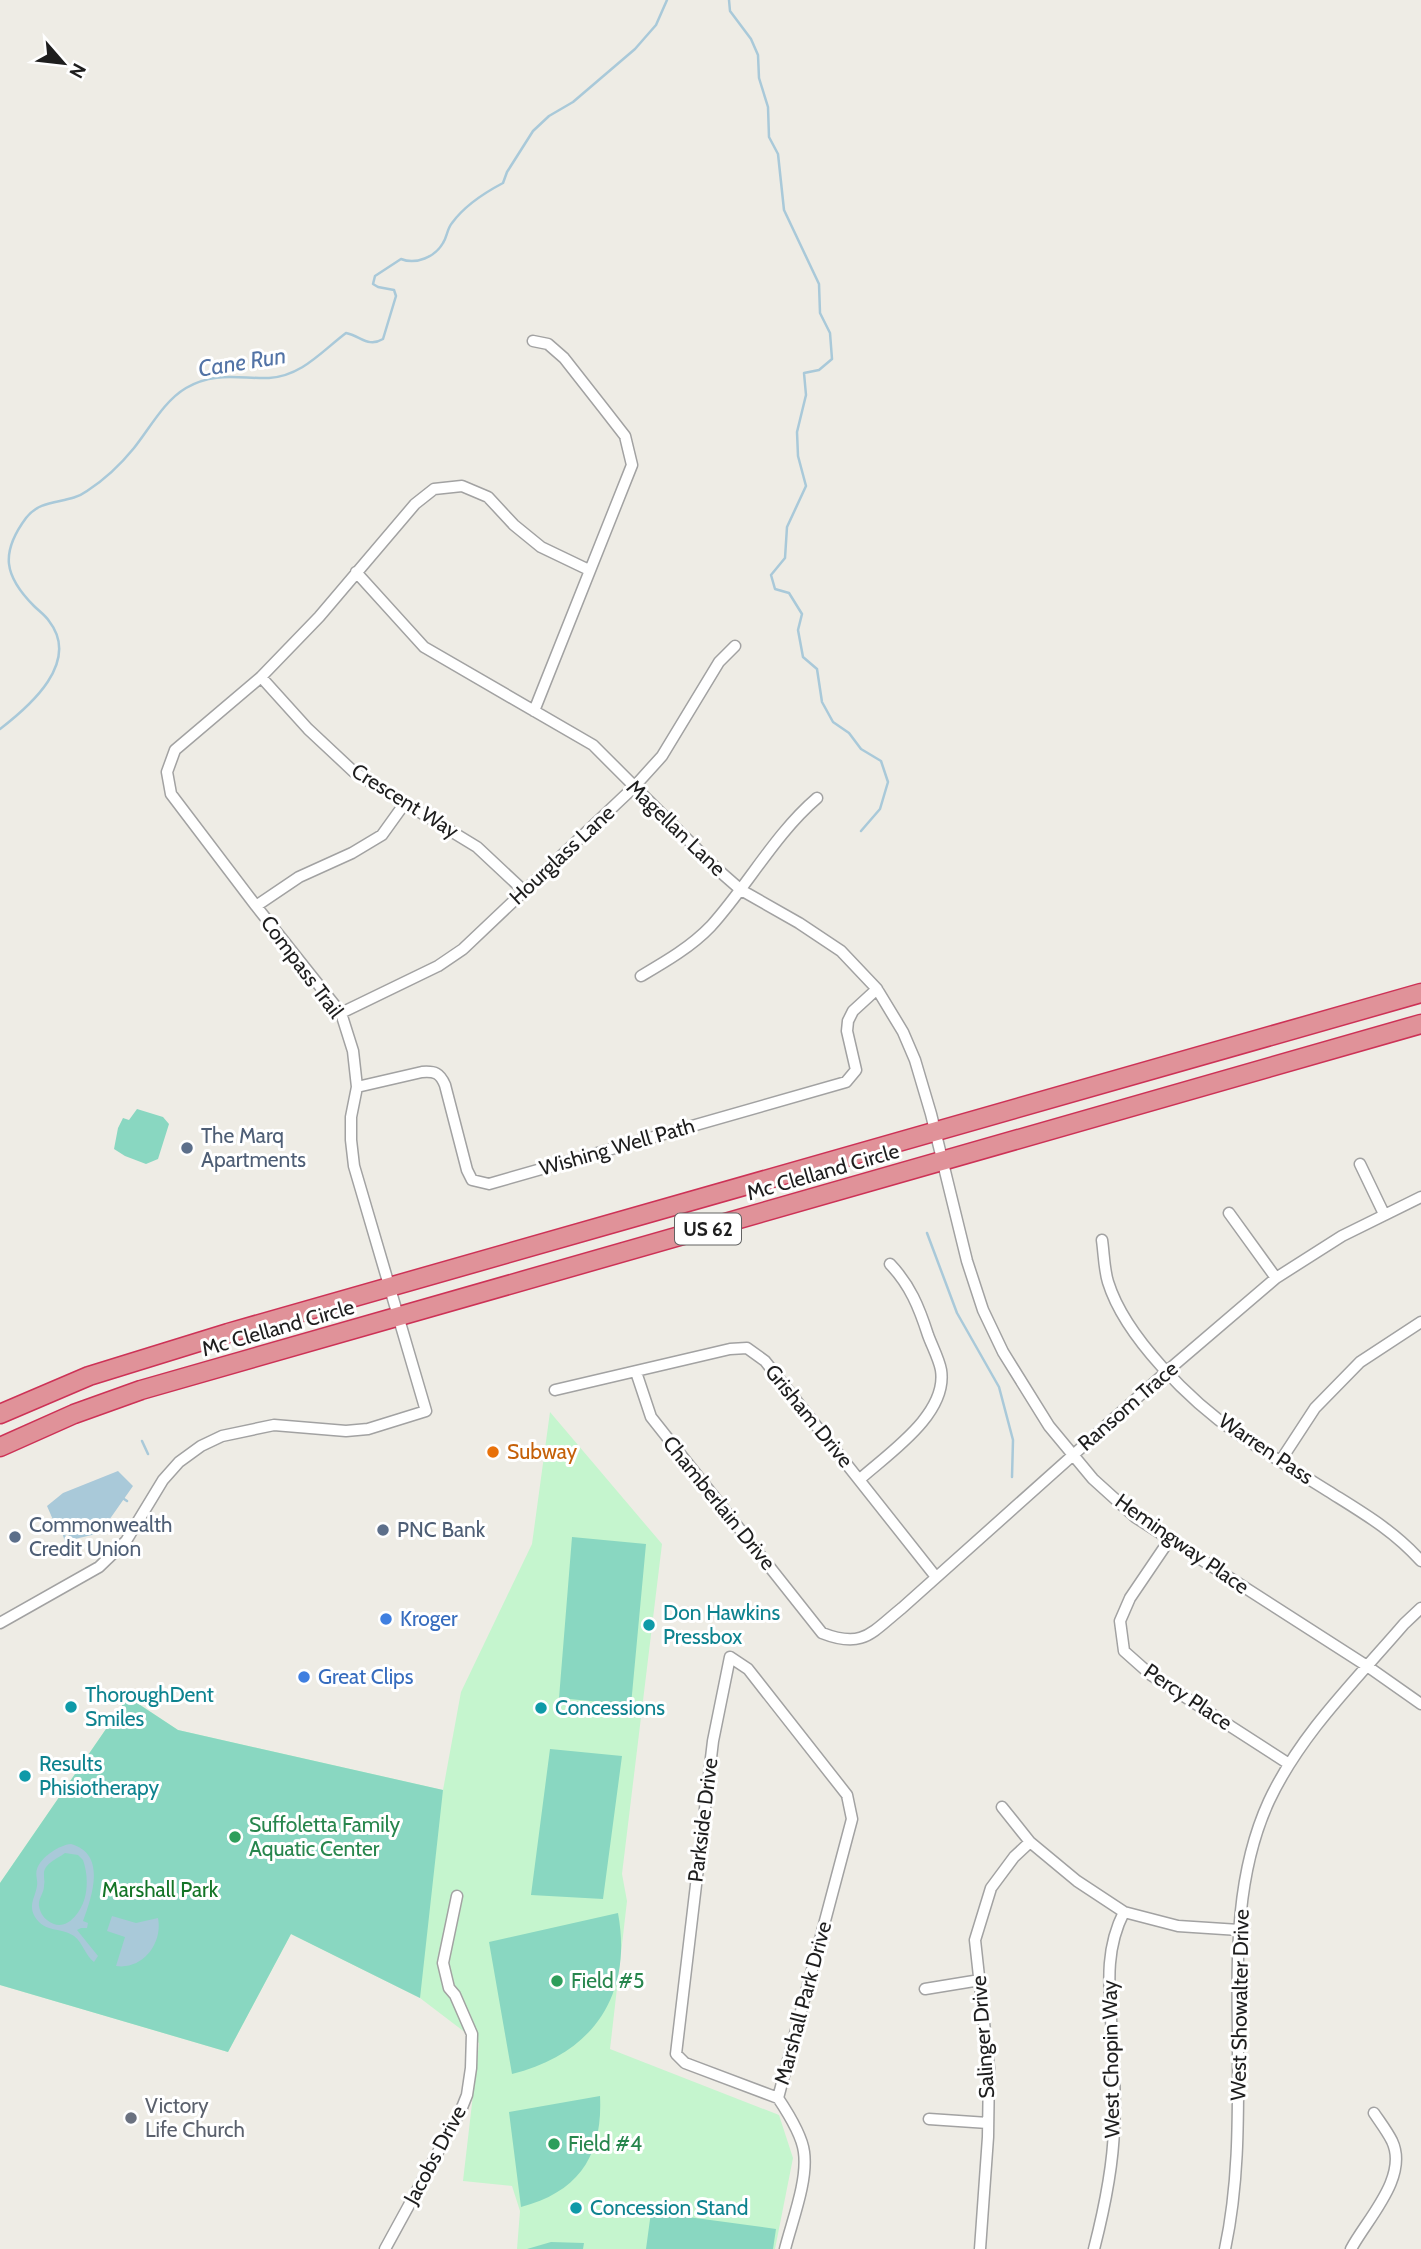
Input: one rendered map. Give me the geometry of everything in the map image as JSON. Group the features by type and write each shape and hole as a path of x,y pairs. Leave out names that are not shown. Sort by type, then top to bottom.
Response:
{"highway":[{"name":"Mc Clelland Circle","path":"0,1414 113,1368 1421,993"},
{"name":"Mc Clelland Circle","path":"0,1447 74,1414 141,1390 1421,1024"}],"street":[{"path":"533,341 548,344 564,358 625,436 632,466 534,711"},
{"path":"261,677 319,617 415,504 434,489 462,486 488,497 514,525 541,547 589,570"},
{"name":"Magellan Lane","path":"356,572 424,647 593,746 716,869 741,890 841,951 877,989 903,1032 915,1060 936,1132"},
{"name":"Hourglass Lane","path":"341,1013 438,966 463,949 634,787 662,756 719,662 735,646"},
{"name":"Compass Trail","path":"0,1623 99,1567 126,1541 163,1480 179,1462 201,1446 222,1436 274,1425 346,1431 368,1429 426,1411 354,1166 351,1140 351,1117 356,1087 353,1051 341,1013 172,794 167,772 174,750 261,677"},
{"name":"Crescent Way","path":"261,677 308,729 354,772 477,847 524,891"},
{"path":"641,976 671,958 709,928 796,816 817,799"},
{"path":"256,906 299,877 352,853 382,835 405,803"},
{"name":"Wishing Well Path","path":"356,1087 422,1072 433,1071 440,1075 467,1170 472,1180 489,1184 846,1082 856,1070 847,1031 850,1016 877,989"},
{"name":"Hemingway Place","path":"936,1132 967,1261 983,1310 1003,1352 1049,1426 1093,1479 1135,1517 1367,1666 1421,1704"},
{"path":"1360,1164 1384,1214"},
{"name":"Ransom Trace","path":"854,1640 869,1635 1276,1278 1342,1236 1421,1197"},
{"path":"1229,1213 1276,1278"},
{"name":"Warren Pass","path":"1102,1240 1108,1281 1119,1308 1166,1372 1237,1433 1375,1519 1398,1536 1421,1561"},
{"path":"860,1479 927,1418 940,1394 941,1370 917,1301 890,1264"},
{"path":"1281,1460 1315,1408 1360,1362 1421,1322"},
{"name":"Grisham Drive","path":"555,1390 730,1349 747,1348 765,1361 936,1577"},
{"name":"Chamberlain Drive","path":"636,1372 651,1417 822,1633 842,1641 854,1640"},
{"name":"Percy Place","path":"1170,1539 1130,1598 1120,1621 1124,1651 1151,1675 1289,1764"},
{"name":"West Showalter Drive","path":"1226,2247 1234,2206 1238,2114 1239,1930 1252,1849 1269,1802 1289,1764 1319,1722 1421,1608"},
{"name":"Parkside Drive","path":"778,2098 685,2063 676,2053 713,1741 730,1657 748,1670 847,1795"},
{"name":"Marshall Park Drive","path":"785,2249 804,2173 804,2160 801,2141 778,2098 852,1819 847,1795"},
{"path":"1002,1807 1030,1842 1077,1881 1124,1912 1178,1926 1239,1930"},
{"name":"Salinger Drive","path":"980,2249 989,2068 975,1940 991,1888 1014,1857 1030,1842"},
{"name":"Jacobs Drive","path":"385,2249 467,2095 473,2049 472,2034 455,1995 449,1989 443,1963 457,1896"},
{"name":"West Chopin Way","path":"1094,2249 1107,2191 1114,2128 1110,1951 1124,1912"},
{"path":"925,1989 980,1980"},
{"path":"1351,2249 1388,2190 1395,2169 1392,2141 1374,2113"},
{"path":"929,2119 988,2123"},
{"path":"1226,2247 1239,2249"}],"green space":[{"path":"137,1109 163,1117 169,1124 158,1159 146,1164 114,1149 123,1118 129,1120"},
{"name":"Marshall Park","path":"550,1412 662,1544 622,1874 627,1901 610,2049 779,2115 793,2158 775,2249 517,2249 520,2211 512,2186 463,2181 479,2043 420,1998 291,1934 228,2052 0,1985 0,1883 128,1697 178,1730 443,1790 461,1692 532,1544"},
{"path":"572,1537 646,1544 631,1705 559,1698"},
{"name":"Suffoletta Family Aquatic Center","path":"128,1697 178,1730 443,1790 420,1998 291,1934 228,2052 0,1985 0,1883"},
{"path":"550,1749 622,1756 603,1899 531,1895"},
{"name":"Field #5","path":"618,1913 621,1943 619,1970 612,1995 601,2017 585,2036 565,2052 540,2065 512,2074 489,1942"},
{"name":"Field #4","path":"600,2096 597,2136 592,2153 583,2168 558,2192 521,2207 509,2112"},
{"path":"651,2212 776,2229 773,2249 646,2249"},
{"path":"551,2242 584,2243 583,2249 527,2249"}],"water":[{"path":"118,1471 133,1486 100,1533 75,1539 57,1529 47,1506 63,1493"},
{"path":"71,1844 82,1849 93,1866 93,1888 83,1921 88,1923 87,1928 77,1930 98,1956 94,1962 74,1936 48,1928 39,1922 33,1913 36,1871 39,1865 51,1852","holes":["65,1853 78,1855 83,1860 86,1873 87,1888 83,1903 76,1915 66,1924 54,1924 44,1917 39,1906 44,1889 44,1871 51,1862"]},
{"path":"112,1916 136,1923 158,1918 159,1927 154,1945 149,1953 135,1964 116,1966 125,1937 107,1931"}],"waterway":[{"name":"Cane Run","path":"0,729 25,708 48,682 59,652 57,636 49,621 16,585 9,564 12,542 32,511 80,495 100,482 129,454 171,400 186,388 207,379 269,378 292,373 311,362 346,333 369,342 383,339 396,296 394,290 373,284 375,276 401,259 419,260 440,248 450,225 463,211 482,195 503,183 533,131 549,116 573,102 635,49 656,25 667,0"},
{"path":"729,0 730,11 751,39 758,55 759,78 768,107 769,137 778,154 784,210 819,284 820,313 830,333 832,359 819,370 804,373 806,395 797,432 798,456 806,486 787,527 785,558 771,575 775,589 789,593 802,614 798,630 803,657 817,669 822,702 833,722 849,733 861,749 881,761 888,782 880,809 861,831"},
{"path":"927,1233 957,1313 999,1387 1013,1440 1012,1477"},
{"path":"142,1441 148,1454"},
{"path":"121,1497 127,1501"},
{"path":"63,1531 70,1555"}],"place":[{"name":"The Marq Apartments","path":"187,1148"},
{"name":"Subway","path":"493,1452"},
{"name":"PNC Bank","path":"383,1530"},
{"name":"Commonwealth Credit Union","path":"15,1537"},
{"name":"Kroger","path":"386,1619"},
{"name":"Don Hawkins Pressbox","path":"649,1625"},
{"name":"Great Clips","path":"304,1677"},
{"name":"ThoroughDent Smiles","path":"71,1707"},
{"name":"Concessions","path":"541,1708"},
{"name":"Results Phisiotherapy","path":"25,1776"},
{"name":"Suffoletta Family Aquatic Center","path":"235,1837"},
{"name":"Field #5","path":"557,1981"},
{"name":"Victory Life Church","path":"131,2118"},
{"name":"Field #4","path":"554,2144"},
{"name":"Concession Stand","path":"576,2208"}]}
